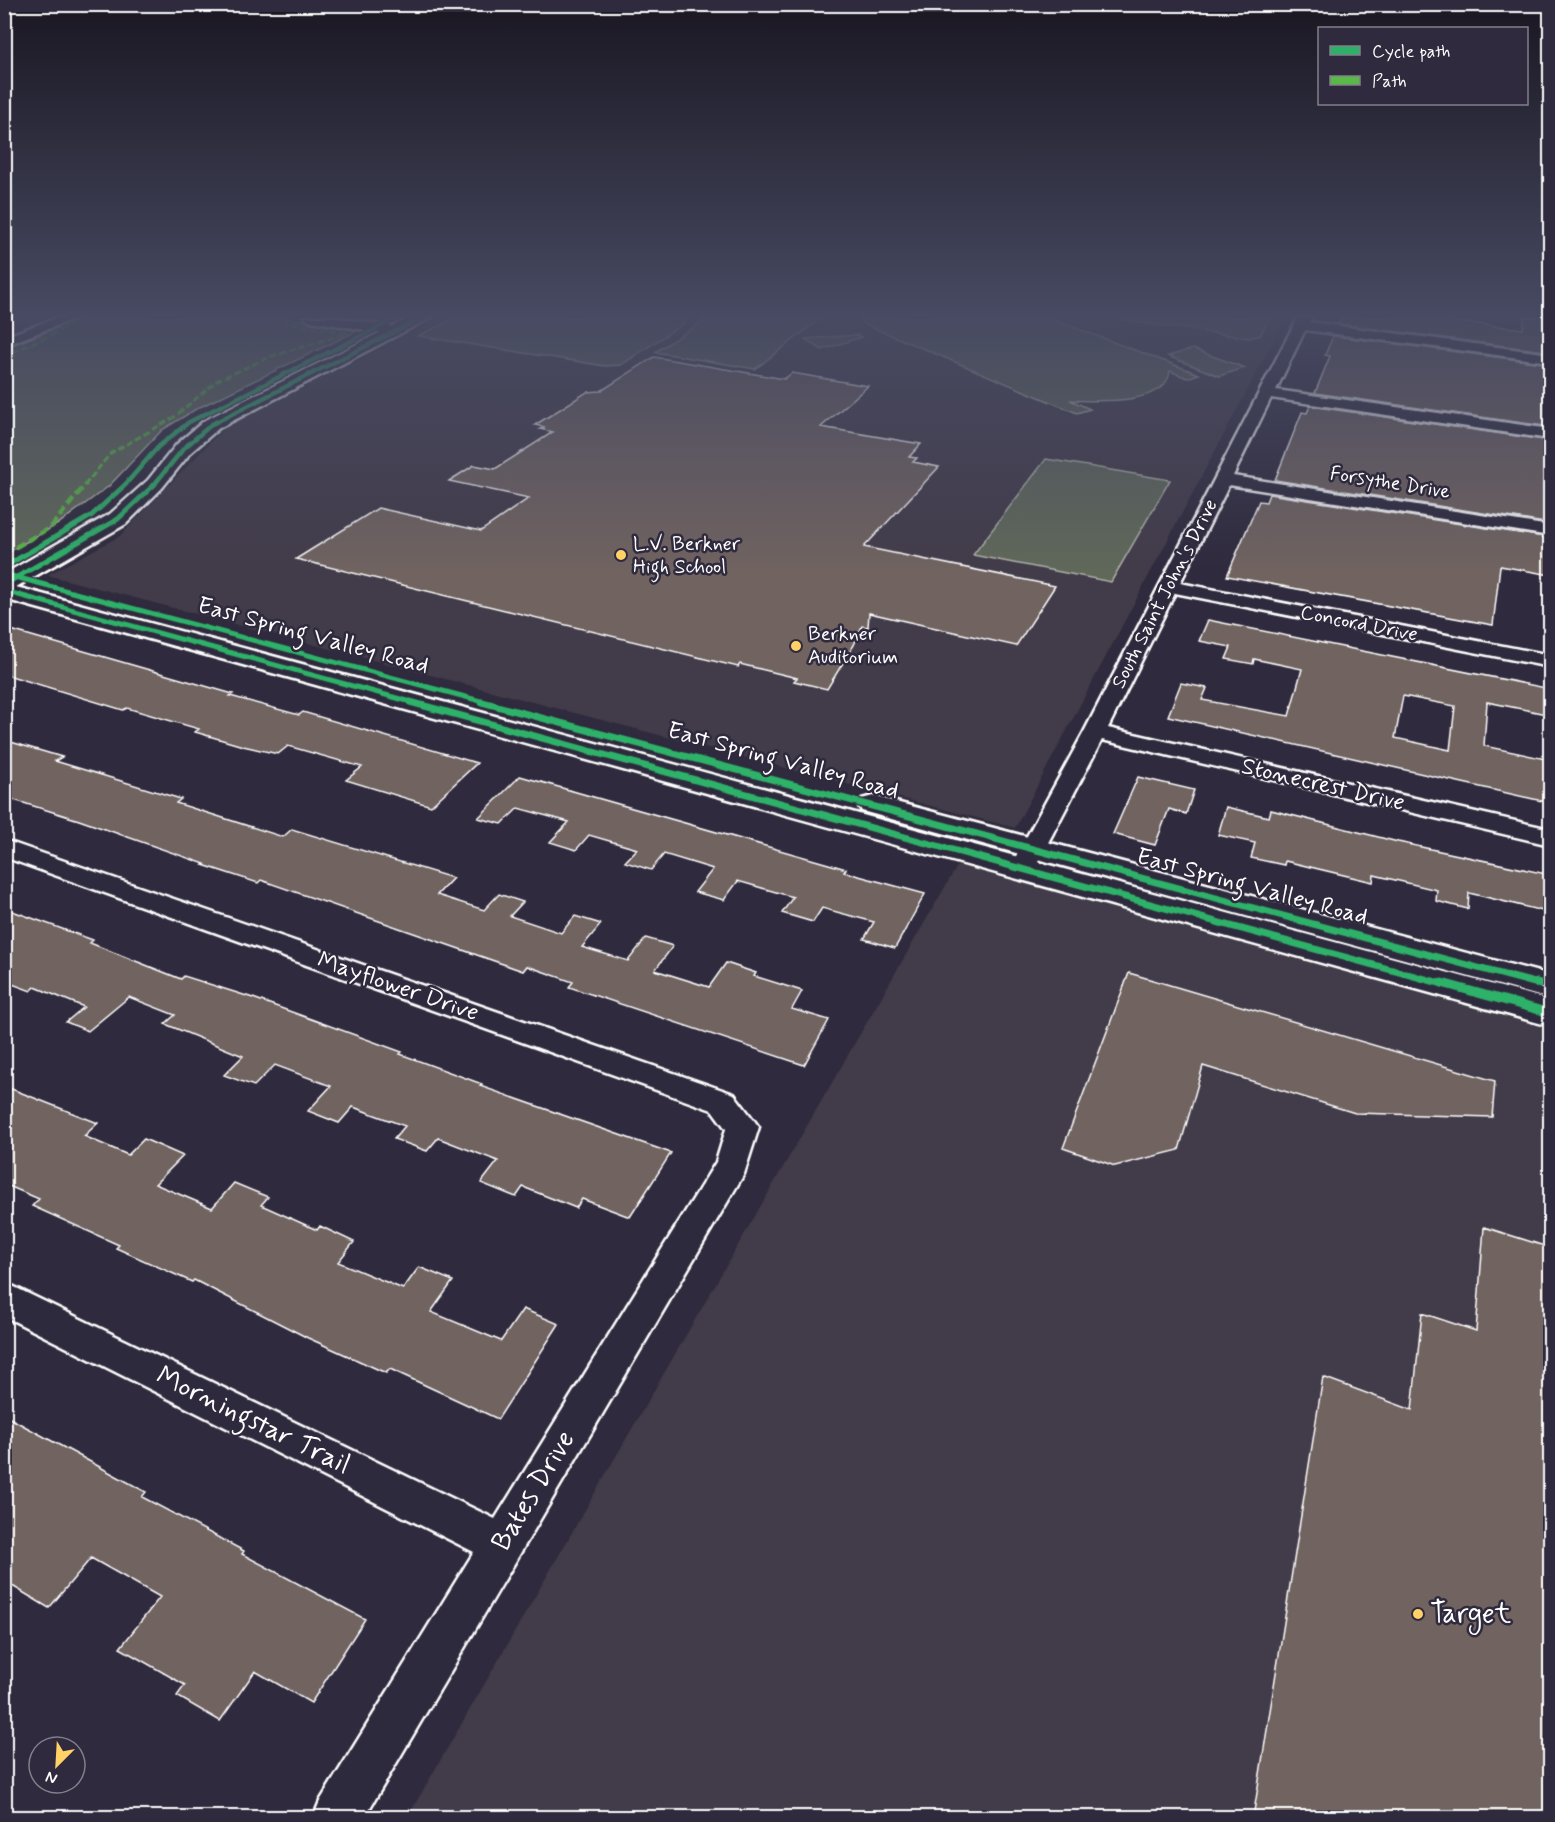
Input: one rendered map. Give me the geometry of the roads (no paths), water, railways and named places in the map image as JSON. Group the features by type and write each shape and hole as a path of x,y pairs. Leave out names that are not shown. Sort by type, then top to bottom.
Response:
{"street":[{"path":"7,579 91,516 127,483 158,447 174,434 227,402"},
{"path":"7,579 118,519 199,435 251,402"},
{"name":"South Saint John's Drive","path":"1028,858 1095,732 1261,402"},
{"path":"1328,402 1551,434"},
{"path":"174,434 199,435"},
{"name":"Forsythe Drive","path":"1223,478 1551,531"},
{"name":"East Spring Valley Road","path":"7,579 1479,981 1551,1013"},
{"name":"Concord Drive","path":"1168,586 1551,661"},
{"name":"Stonecrest Drive","path":"1095,732 1551,837"},
{"name":"Mayflower Drive","path":"4,848 723,1102 743,1127 732,1165"},
{"name":"East Spring Valley Road","path":"1479,981 1551,987"},
{"name":"Bates Drive","path":"337,1818 732,1165"},
{"name":"Morningstar Trail","path":"4,1298 502,1544"}],"place":[{"name":"L.V. Berkner High School","path":"621,555"},
{"name":"Berkner Auditorium","path":"796,646"},
{"name":"Target","path":"1418,1614"}]}
